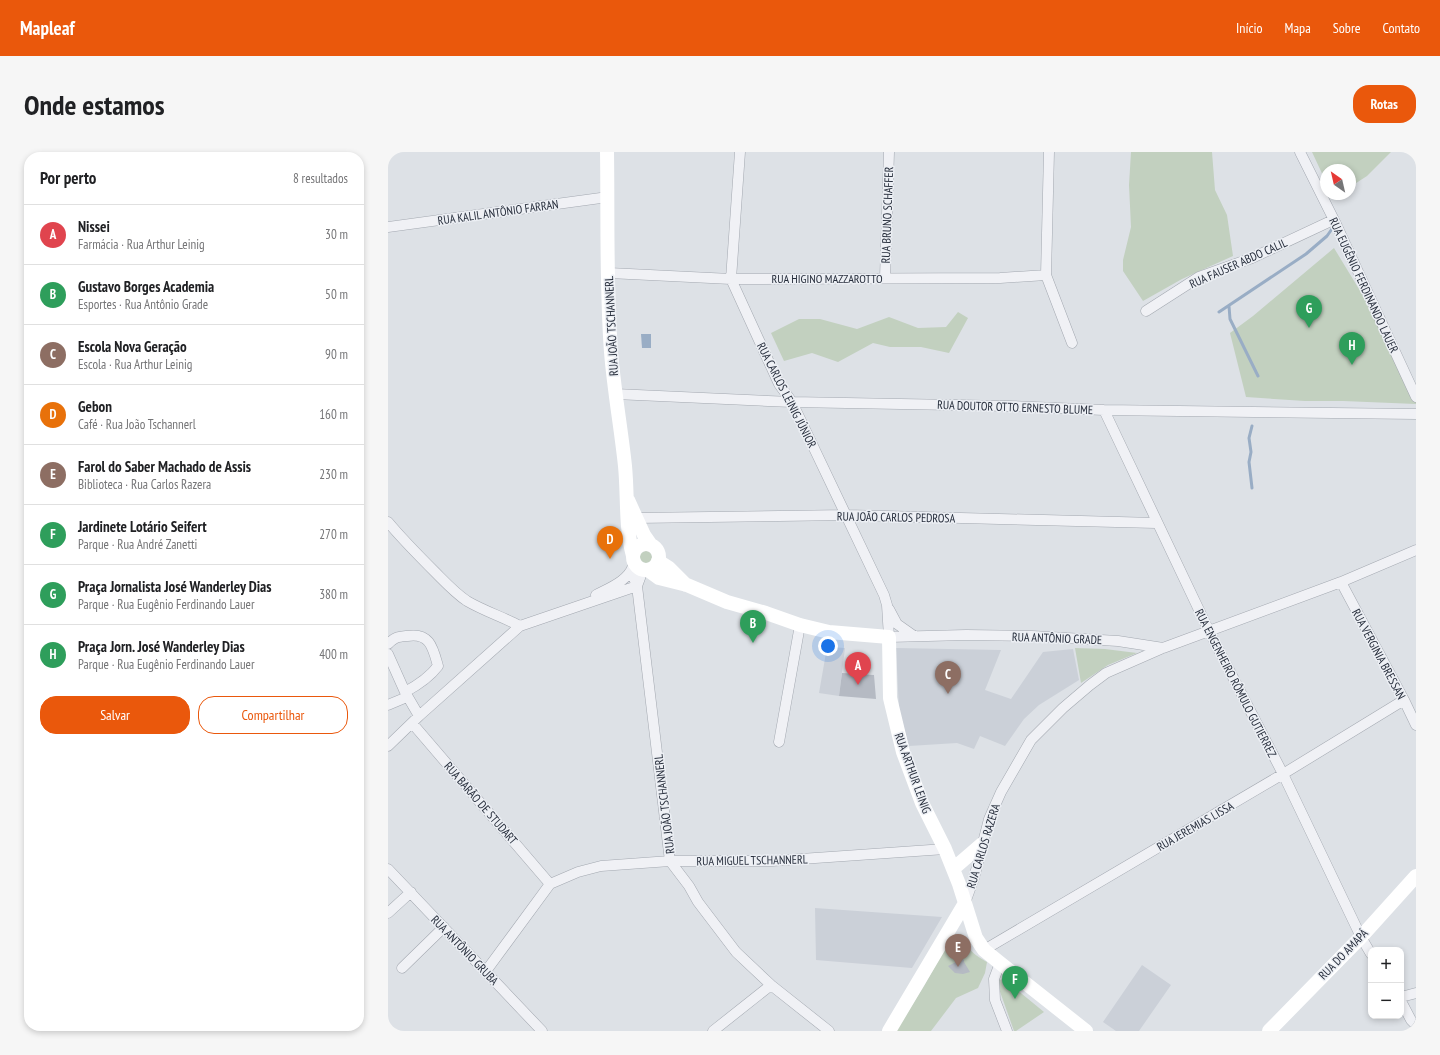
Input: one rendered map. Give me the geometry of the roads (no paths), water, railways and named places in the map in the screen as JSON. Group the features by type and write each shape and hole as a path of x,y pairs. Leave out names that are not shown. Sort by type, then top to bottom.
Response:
{"main road":[{"name":"RUA JOÃO TSCHANNERL","path":"607,152 610,329 615,394 628,498 626,518 641,565 658,551 655,547 650,545 644,535 628,498"},
{"path":"641,565 637,548 646,544 650,545"},
{"name":"RUA ANTÔNIO GRADE","path":"641,565 659,578 687,585 727,602 766,613 800,625 829,632 889,638"},
{"name":"RUA ARTHUR LEINIG","path":"889,638 890,698 903,752 922,802 945,850 959,884 976,938 984,950 1000,964 1086,1031"},
{"path":"953,869 982,844"},
{"name":"RUA DO AMAPÁ","path":"1269,1031 1360,937 1416,876"},
{"name":"RUA CARLOS RAZERA","path":"889,1031 965,903"}],"street":[{"name":"RUA CARLOS LEINIG JÚNIOR","path":"740,152 732,278 779,384 792,402 847,515 893,618 898,624 914,636"},
{"name":"RUA BRUNO SCHAFFER","path":"885,278 889,152"},
{"path":"1049,152 1046,275 1072,343"},
{"name":"RUA EUGÊNIO FERDINANDO LAUER","path":"1300,152 1416,397"},
{"name":"RUA KALIL ANTÔNIO FARRAN","path":"388,227 608,197"},
{"name":"RUA FAUSER ABDO CALIL","path":"1146,311 1199,277 1252,258 1333,220"},
{"name":"RUA HIGINO MAZZAROTTO","path":"609,272 732,278 1000,278 1046,275"},
{"name":"RUA DOUTOR OTTO ERNESTO BLUME","path":"615,394 792,402 1009,406 1104,410 1416,414"},
{"name":"RUA ENGENHEIRO RÔMULO GUTIERREZ","path":"1104,410 1208,631 1283,774 1360,937 1368,949"},
{"name":"RUA JOÃO CARLOS PEDROSA","path":"636,518 847,515 1156,523"},
{"path":"388,522 402,539 466,600 487,612 506,618 520,626"},
{"name":"RUA ANTÔNIO GRADE","path":"889,638 966,635 1081,638 1118,641 1163,648 1341,582 1416,550"},
{"path":"388,746 520,626 637,586 641,565"},
{"path":"568,610 625,579 641,565"},
{"name":"RUA VERGINIA BRESSAN","path":"1341,582 1416,725"},
{"name":"RUA JOÃO TSCHANNERL","path":"637,586 670,861 689,886 698,902 736,952 771,985 829,1031"},
{"name":"RUA CARLOS LEINIG JÚNIOR","path":"887,605 889,638"},
{"path":"779,742 800,625"},
{"path":"388,644 394,638 416,634 424,637 434,651 438,666 431,675 406,695 388,706"},
{"name":"RUA CARLOS RAZERA","path":"965,903 974,878 989,819 1001,792 1031,740 1064,708 1106,673 1163,648"},
{"name":"RUA BARÃO DE STUDART","path":"388,654 416,719 550,884"},
{"name":"RUA JEREMIAS LISSA","path":"984,950 1283,774 1404,700"},
{"name":"RUA MIGUEL TSCHANNERL","path":"550,884 578,872 601,866 670,861 772,861 945,850"},
{"name":"RUA ANTÔNIO GRUBA","path":"388,869 542,1031"},
{"path":"486,971 550,884"},
{"path":"388,913 411,892"},
{"path":"402,968 444,927"},
{"path":"1000,964 994,979 995,1000 1007,1031"},
{"path":"713,1031 771,985"},
{"path":"1404,996 1416,993"},
{"path":"1404,1007 1411,1020 1416,1025"}],"water":[{"path":"641,334 651,334 651,348 642,348"}],"waterway":[{"path":"1219,312 1306,254 1327,236 1334,226"},
{"path":"1229,306 1230,319 1258,376"},
{"path":"1252,426 1249,438 1251,452 1249,462 1252,488"}],"place":[{"name":"Praça Jornalista José Wanderley Dias","path":"1309,328"},
{"name":"Praça Jorn. José Wanderley Dias","path":"1352,365"},
{"name":"Gebon","path":"610,559"},
{"name":"Gustavo Borges Academia","path":"753,643"},
{"name":"Nissei","path":"858,685"},
{"name":"Escola Nova Geração","path":"948,694"},
{"name":"Farol do Saber Machado de Assis","path":"958,967"},
{"name":"Jardinete Lotário Seifert","path":"1015,999"}]}
